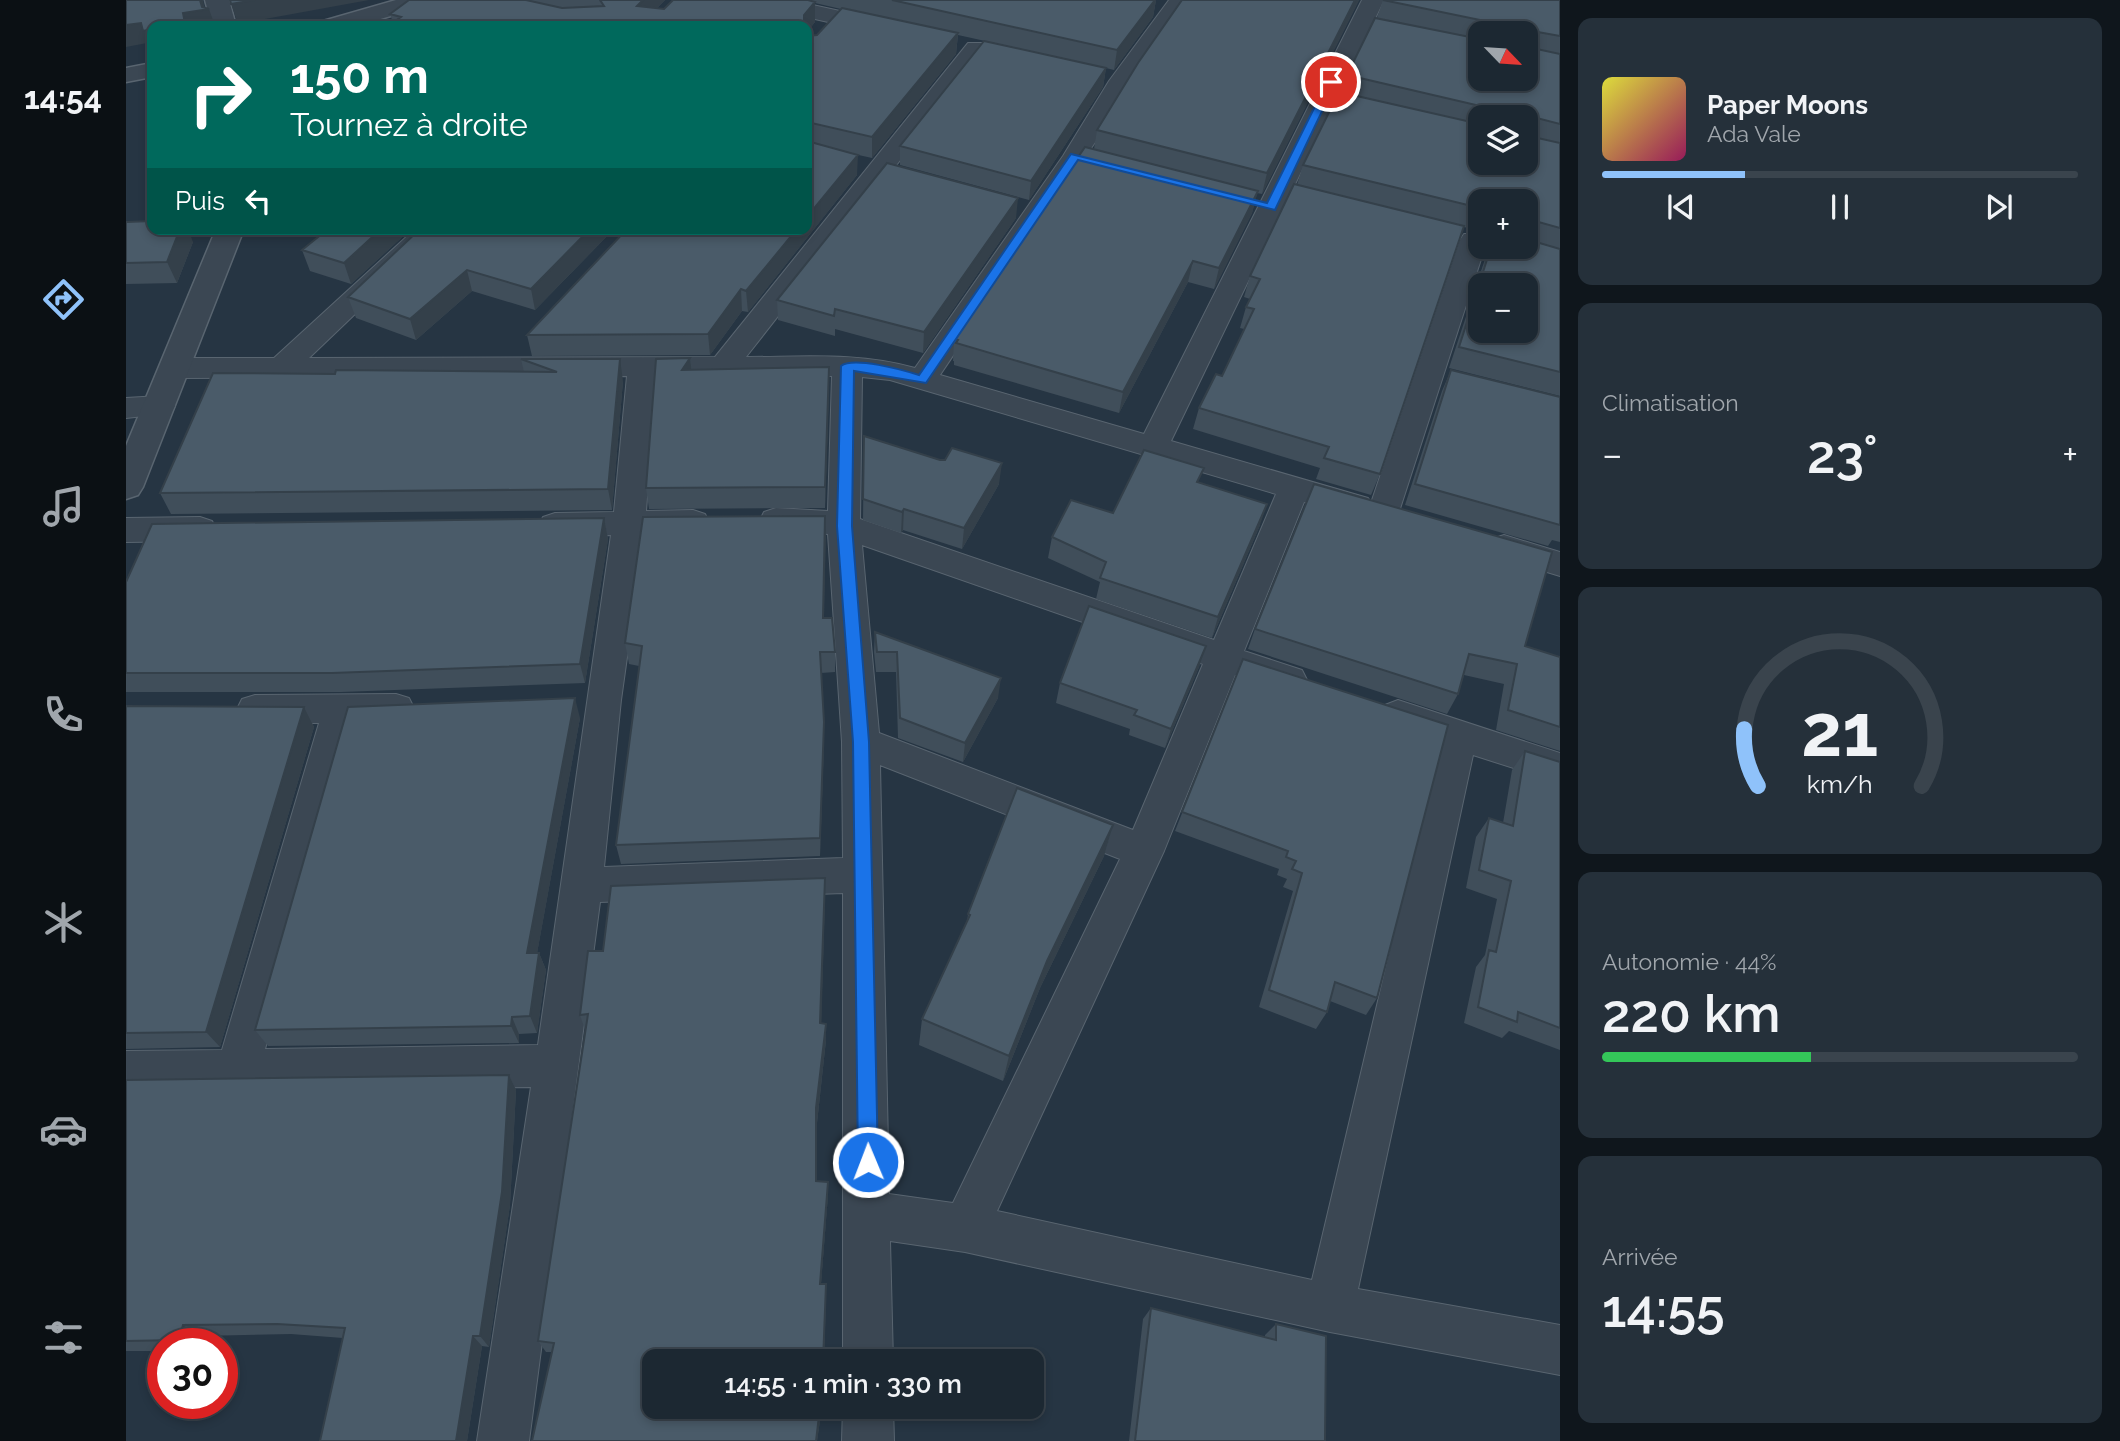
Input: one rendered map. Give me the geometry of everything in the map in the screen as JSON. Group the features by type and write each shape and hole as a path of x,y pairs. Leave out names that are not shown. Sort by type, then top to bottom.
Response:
{"street":[{"path":"216,0 222,21"},
{"path":"760,0 829,25 900,31"},
{"path":"1153,447 1373,0"},
{"path":"348,21 407,2"},
{"path":"922,380 1075,156 1166,5"},
{"path":"1359,26 1386,31"},
{"path":"724,365 865,167 963,45 1002,54"},
{"path":"126,75 147,71"},
{"path":"1095,75 1121,81"},
{"path":"1322,101 1348,107"},
{"path":"1075,156 1101,163"},
{"path":"865,167 903,177"},
{"path":"1244,201 1304,198"},
{"path":"1009,205 1035,212"},
{"path":"126,486 228,235"},
{"path":"282,367 425,235"},
{"path":"175,368 642,369 724,365 847,366 892,371 1396,517 1441,378 1467,238"},
{"path":"501,368 529,338"},
{"path":"847,366 845,526 861,742 869,1349"},
{"path":"503,1441 582,885 590,700 629,524 642,369"},
{"path":"126,408 160,406"},
{"path":"965,1227 1144,851 1294,488"},
{"path":"531,525 800,520 845,526 1315,688"},
{"path":"126,530 224,529"},
{"path":"1472,538 1560,564"},
{"path":"1367,705 1560,768"},
{"path":"224,708 341,710 424,706"},
{"path":"238,1069 341,710"},
{"path":"1329,1308 1459,735"},
{"path":"861,742 1144,851"},
{"path":"582,885 863,876"},
{"path":"126,1072 555,1066"},
{"path":"869,1215 965,1227 1329,1308 1560,1350"},
{"path":"868,1419 868,1441"}],"building":[{"path":"126,0 200,0 202,7 209,9 183,13 185,21 147,21 147,30 143,31 141,23 126,25"},
{"path":"230,0 255,0 231,4"},
{"path":"409,0 526,0 562,8 604,6 600,0 643,0 637,6 664,9 673,0 815,2 804,15 804,21 395,21 401,17 390,14"},
{"path":"892,0 1155,0 1117,50"},
{"path":"1182,0 1355,0 1267,173 1097,130 1138,63"},
{"path":"1383,0 1560,0 1560,36 1538,32 1538,21 1485,21"},
{"path":"842,8 958,33 872,137 812,123 812,36 817,35"},
{"path":"1375,18 1468,37 1468,91 1538,91 1538,49 1560,54 1560,124 1538,118 1538,105 1476,105 1347,75"},
{"path":"984,41 1106,68 1031,181 900,146"},
{"path":"1339,92 1468,121 1468,175 1538,175 1538,138 1560,143 1560,228 1538,222 1538,189 1468,189 1468,205 1303,165"},
{"path":"812,142 858,155 812,211"},
{"path":"1085,147 1258,191 1219,268 1193,261 1123,392 956,343 958,340 954,339"},
{"path":"887,163 1018,198 924,332 835,309 834,316 777,300"},
{"path":"1294,184 1464,226 1380,474 1324,458 1329,447 1199,408 1216,374 1222,376 1254,309 1246,307 1260,279 1250,276"},
{"path":"147,221 147,235 178,235 167,262 126,263 126,222"},
{"path":"321,235 374,235 344,263 302,250"},
{"path":"414,235 584,235 531,289 467,270 410,319 348,297"},
{"path":"621,235 792,235 746,291 741,289 708,334 527,335"},
{"path":"1538,243 1560,249 1560,372 1459,347 1468,319 1468,343 1538,343 1538,273 1483,273 1487,259 1538,259"},
{"path":"690,358 682,370 829,367 825,487 646,488 656,359"},
{"path":"521,359 620,359 608,489 160,493 213,373 335,374 336,370 557,372"},
{"path":"1451,370 1560,397 1560,525 1415,484"},
{"path":"864,436 940,460 945,460 952,448 1002,463 964,528 863,499"},
{"path":"1144,450 1204,468 1197,482 1267,504 1218,617 1100,578 1106,562 1052,537 1071,500 1113,513"},
{"path":"1314,484 1552,552 1525,646 1560,657 1560,727 1508,710 1517,664 1469,654 1458,694 1255,629"},
{"path":"825,516 823,618 832,618 835,652 820,652 824,722 820,838 616,845 642,646 625,643 643,517"},
{"path":"604,518 580,664 332,673 126,673 126,582 152,524"},
{"path":"1089,606 1206,646 1171,729 1134,715 1137,710 1060,683"},
{"path":"875,632 1001,678 965,743 900,718 897,652 877,652"},
{"path":"1243,659 1448,725 1377,998 1335,982 1327,1012 1269,990 1302,873 1292,869 1296,861 1286,857 1288,851 1182,812"},
{"path":"575,698 527,953 539,953 530,1016 512,1017 511,1026 255,1030 348,707"},
{"path":"126,706 304,707 206,1032 126,1033"},
{"path":"1525,751 1560,762 1560,1028 1518,1012 1517,1022 1478,1007 1489,950 1496,952 1511,881 1479,870 1489,818 1513,826"},
{"path":"1017,788 1113,825 1047,961 1009,1056 922,1019 970,915 968,914"},
{"path":"825,878 820,1023 826,1024 816,1108 816,1181 828,1182 820,1284 826,1284 824,1349 642,1349 642,1419 819,1419 816,1441 532,1441 554,1343 538,1341 588,1014 580,1015 588,951 603,951 611,886"},
{"path":"509,1075 502,1192 480,1336 473,1336 456,1441 320,1441 345,1328 277,1324 183,1325 182,1328 147,1328 147,1341 126,1341 126,1080"},
{"path":"1151,1308 1276,1340 1276,1324 1326,1336 1325,1441 1135,1441"}],"route":[{"path":"868,1162 861,742 845,526 847,366 892,371 922,380 1075,156 1270,207 1331,82"}]}
